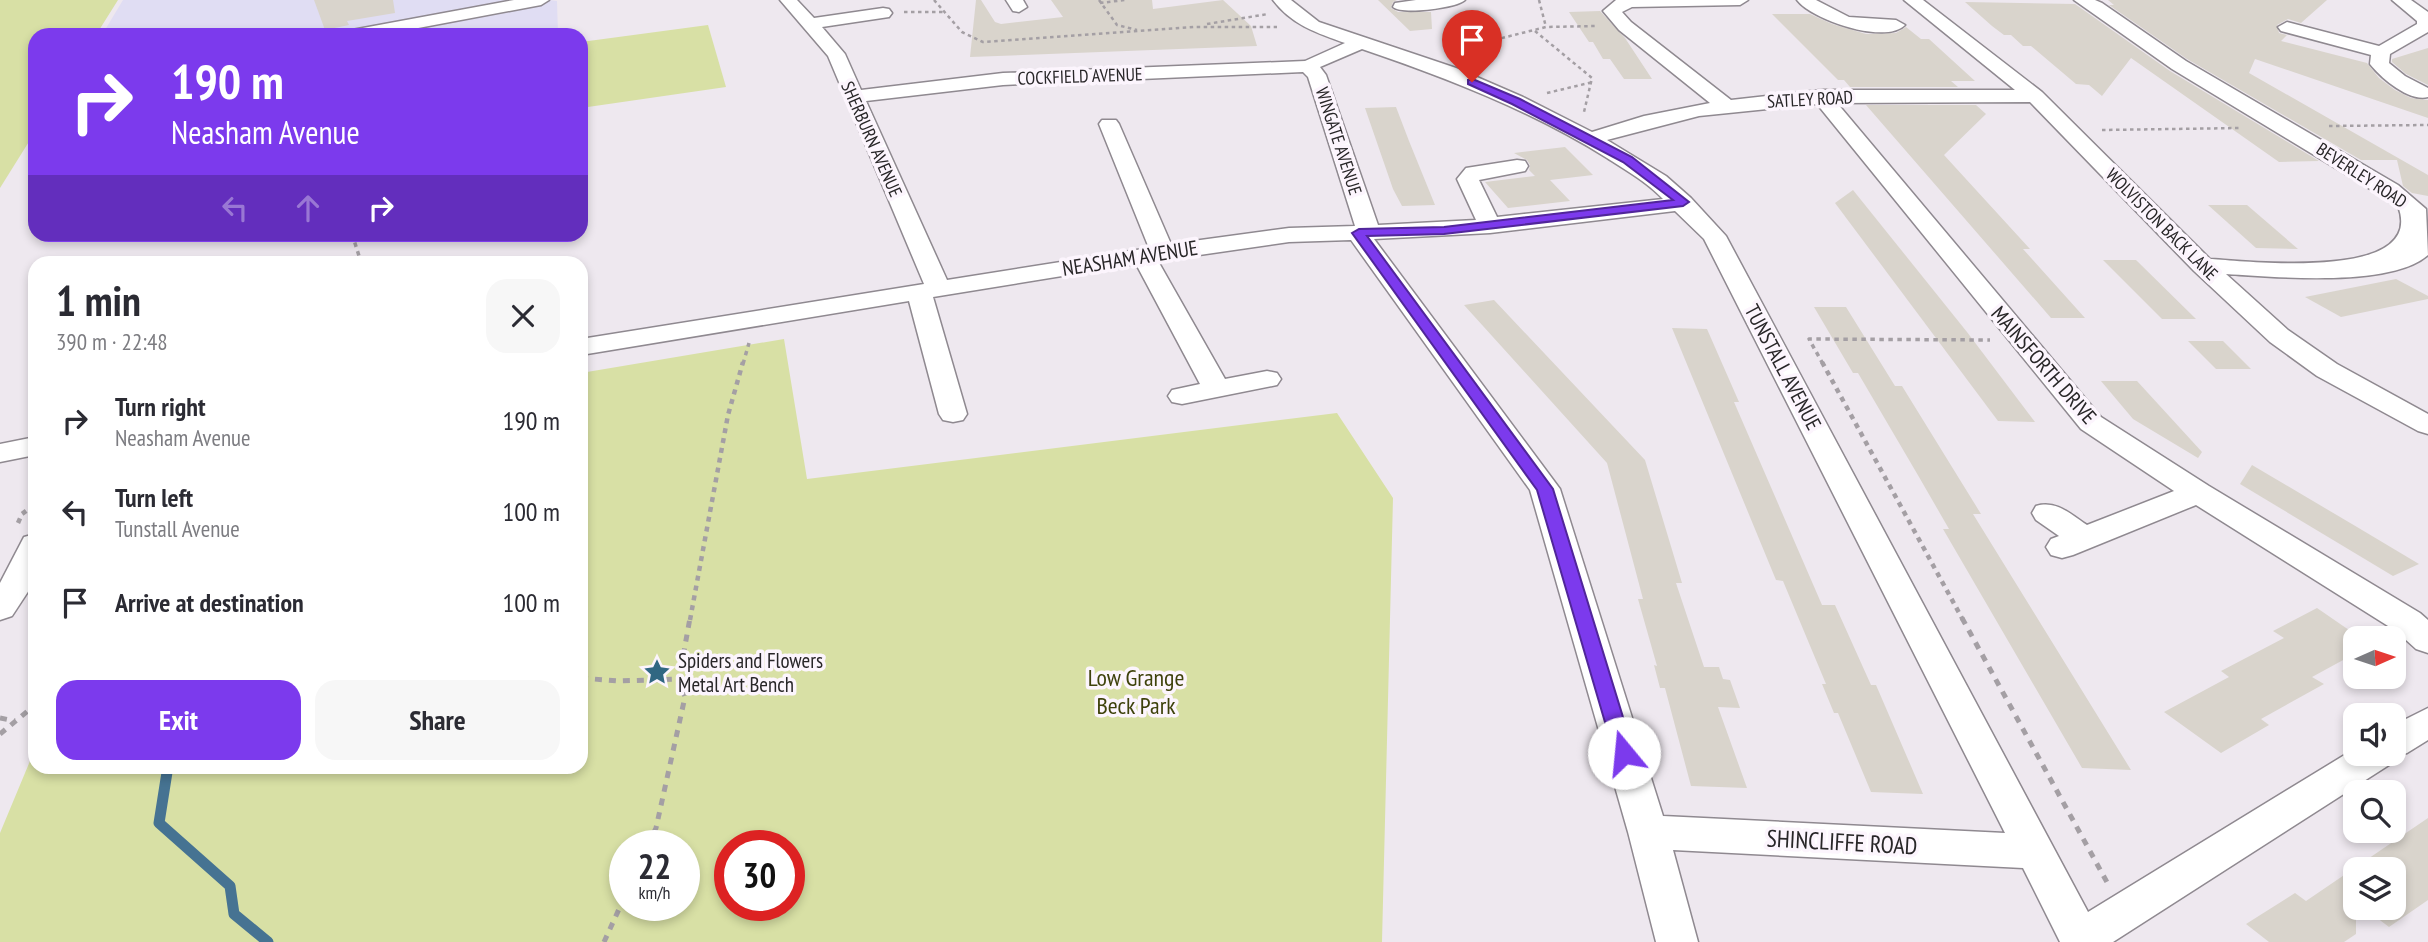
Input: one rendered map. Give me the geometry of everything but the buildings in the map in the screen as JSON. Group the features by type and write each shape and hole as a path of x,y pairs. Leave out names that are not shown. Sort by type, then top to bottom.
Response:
{"street":[{"path":"397,28 541,0"},
{"name":"SHERBURN AVENUE","path":"788,0 836,54 929,291 953,414"},
{"path":"1402,8 1457,0"},
{"path":"1725,105 1625,26 1612,11 1623,4 1740,0"},
{"path":"1805,0 1834,20 1860,25 1896,25"},
{"name":"WOLVISTON BACK LANE","path":"1912,0 2035,96 2203,266 2278,336 2327,370 2428,425"},
{"name":"BEVERLEY ROAD","path":"2082,0 2125,23 2176,63 2288,127 2396,195 2417,212 2426,228 2423,244 2417,254 2379,268 2351,270 2203,266"},
{"path":"2287,27 2317,39 2381,52 2423,32 2426,19 2400,0"},
{"name":"TUNSTALL AVENUE","path":"1275,7 1296,15 1313,26 1416,60 1516,101 1584,136 1628,160 1683,202 1714,236 2081,941"},
{"path":"460,28 461,16"},
{"path":"809,24 872,16"},
{"name":"WINGATE AVENUE","path":"1360,43 1308,66 1317,75 1364,233 1545,489 1648,832 1677,942"},
{"path":"2381,52 2379,64 2398,80 2422,93"},
{"name":"COCKFIELD AVENUE","path":"853,97 1003,79 1308,66"},
{"path":"2378,80 2398,80"},
{"name":"SATLEY ROAD","path":"1584,136 1725,105 1821,96 2035,96"},
{"name":"MAINSFORTH DRIVE","path":"1821,96 2091,424 2408,622 2428,639"},
{"path":"1109,124 1153,254 1216,388"},
{"path":"1490,226 1468,178 1474,173 1517,166"},
{"name":"NEASHAM AVENUE","path":"588,345 1153,254 1289,235 1490,226 1683,202"},
{"path":"1182,396 1267,379"},
{"path":"0,453 28,447"},
{"path":"2047,513 2072,542 2198,493"},
{"path":"0,608 21,577 28,561"},
{"path":"2406,736 2428,722"},
{"path":"2081,941 2357,766"},
{"name":"SHINCLIFFE ROAD","path":"1648,832 2037,852"}],"path":[{"path":"934,0 962,32 984,42 1194,27 1313,26"},
{"path":"1099,1 1125,0"},
{"path":"1539,0 1546,27"},
{"path":"1099,1 1116,25 1143,31"},
{"path":"1194,27 1275,7"},
{"path":"872,16 943,12"},
{"path":"1103,34 1116,25"},
{"path":"1416,60 1546,27 1625,26"},
{"path":"1534,30 1592,78 1584,136"},
{"path":"1516,101 1593,82"},
{"path":"2070,130 2428,125"},
{"path":"655,830 685,697 679,679 728,415 750,342 762,317"},
{"path":"2021,341 1809,339 2054,781 2124,913"},
{"path":"588,679 618,681 679,679"},
{"path":"0,734 28,711"},
{"path":"0,718 16,721"},
{"path":"604,942 614,921"}],"shaded area":[{"path":"123,0 557,1 558,28 106,28"}],"green space":[{"path":"0,0 118,0 100,28 28,28 28,143 0,188"},
{"path":"708,25 726,87 588,107 588,41"},
{"name":"Low Grange Beck Park","path":"784,339 807,479 1337,413 1393,498 1382,942 0,942 0,833 28,766 28,774 588,774 588,372"}],"waterway":[{"path":"167,774 159,823 230,886 234,914 268,942"}],"place":[{"name":"Spiders and Flowers Metal Art Bench","path":"657,672"}],"route":[{"path":"1472,82 1516,101 1628,160 1683,202 1490,226 1359,233 1545,489 1624,753"}]}
